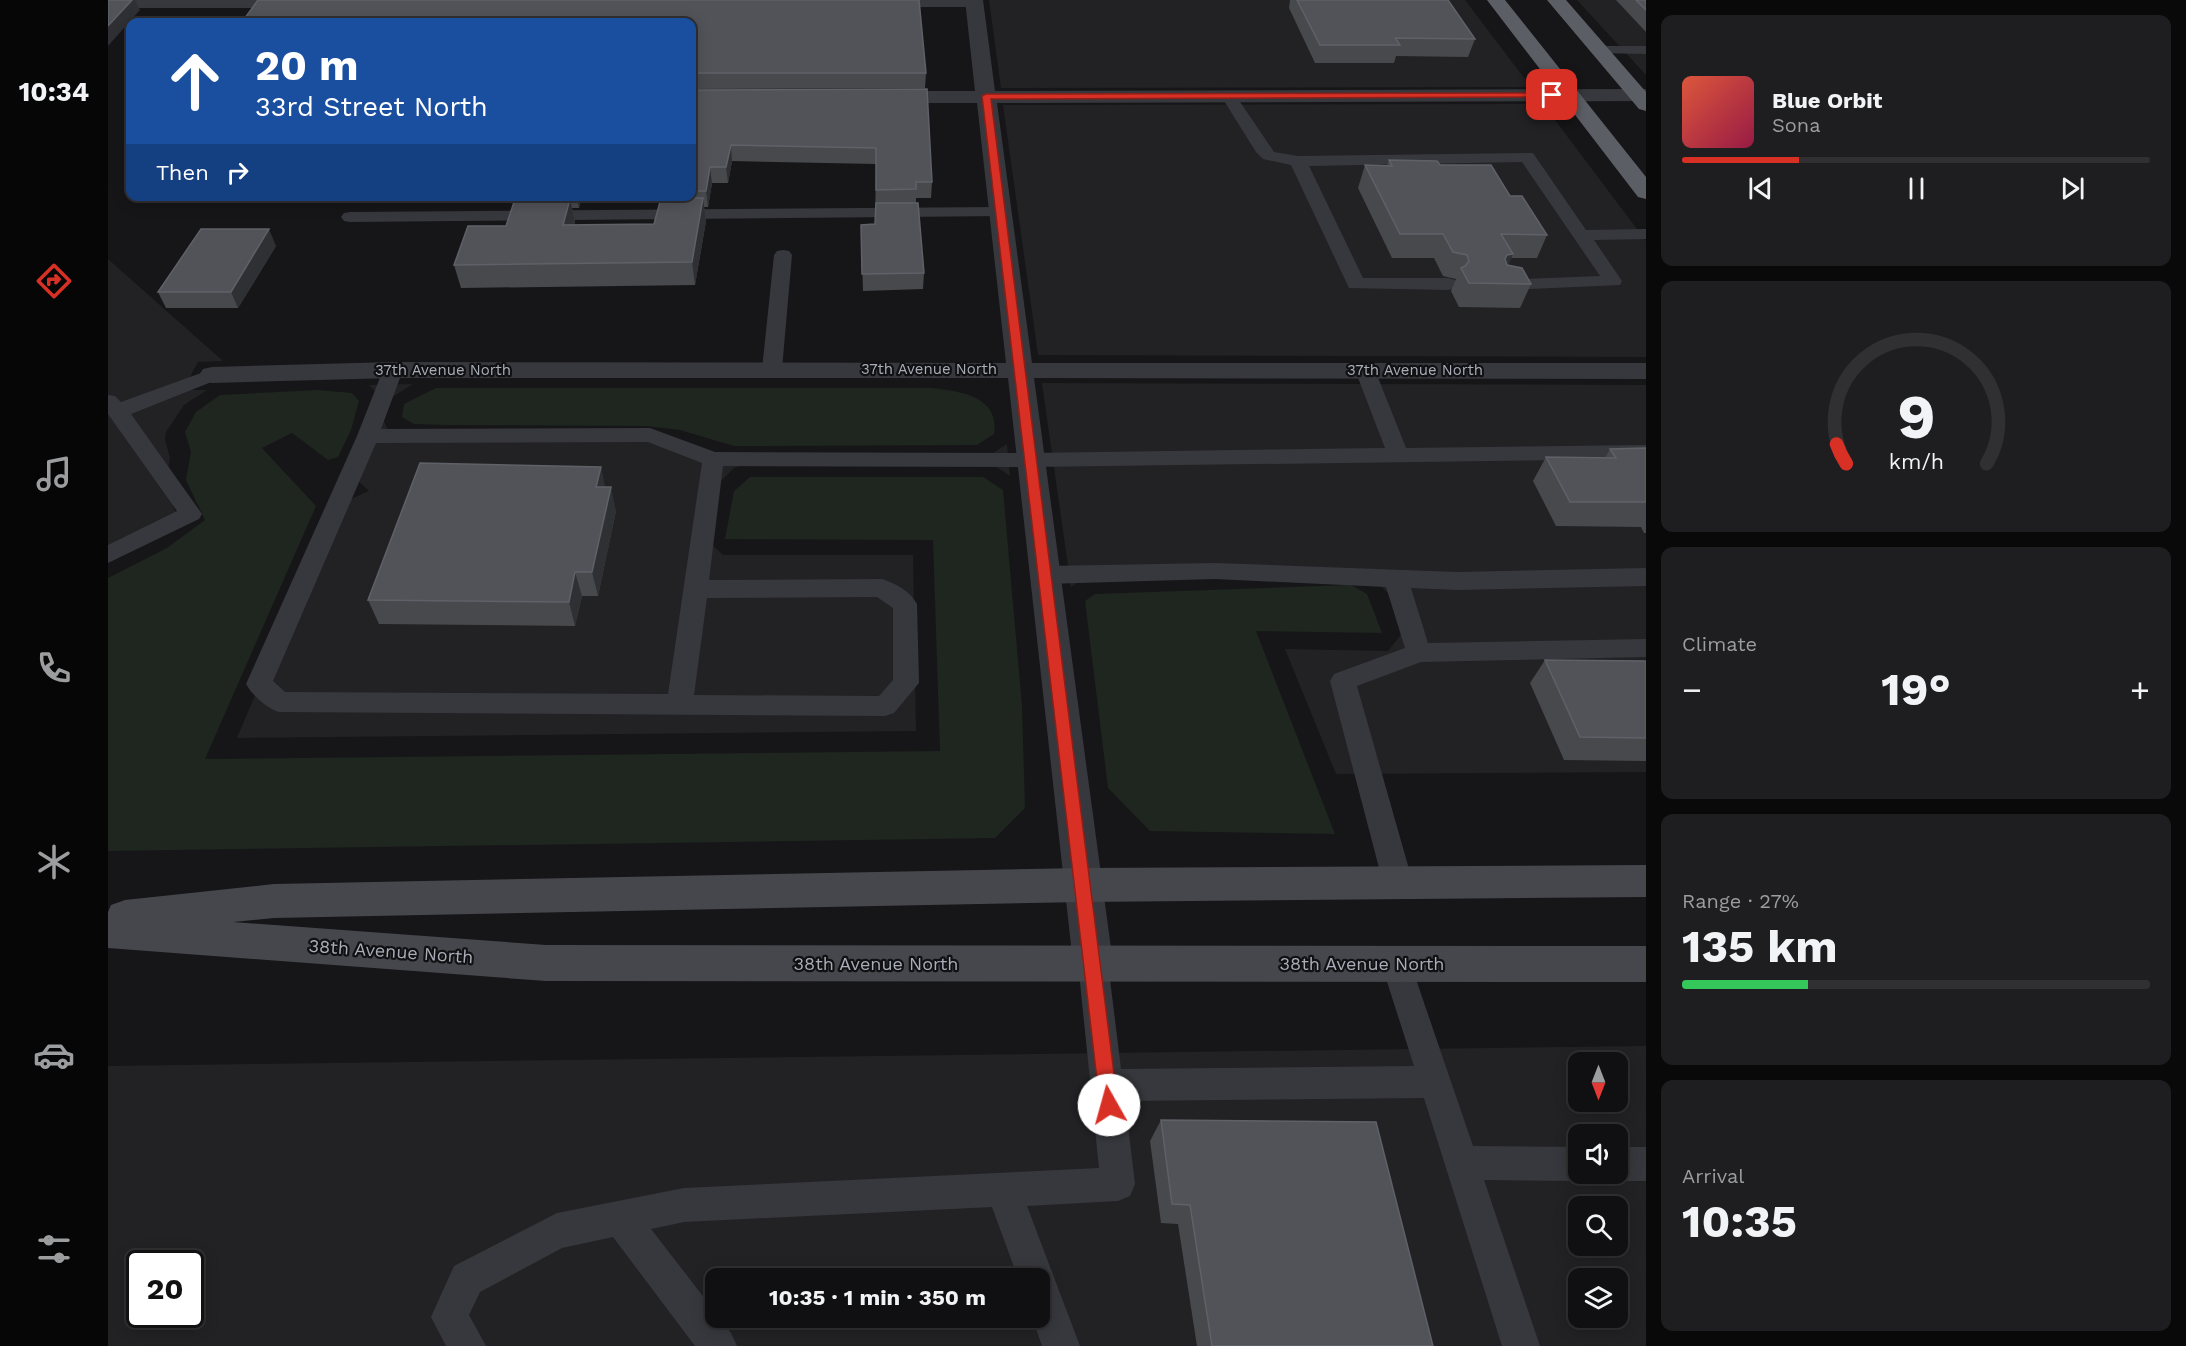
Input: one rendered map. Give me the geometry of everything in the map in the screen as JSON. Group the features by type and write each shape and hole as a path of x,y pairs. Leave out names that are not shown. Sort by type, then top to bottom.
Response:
{"highway":[{"path":"1496,0 1646,192"},
{"path":"1556,0 1643,98"}],"main road":[{"path":"108,918 274,901 1083,885 1646,881"},
{"name":"38th Avenue North","path":"108,931 546,963 1646,963"}],"street":[{"path":"975,2 1093,963"},
{"path":"868,97 1571,95 1643,98"},
{"name":"37th Avenue North","path":"212,375 393,370 1646,371"}],"lane":[{"path":"868,3 975,2"},
{"path":"108,4 310,4"},
{"path":"1599,50 1646,50"},
{"path":"1229,96 1262,149 1269,156 1298,162 1527,157 1613,282 1554,283 1514,270 1506,283 1540,293 1554,283"},
{"path":"1298,162 1356,284 1408,283 1426,294 1447,283 1420,273 1408,283"},
{"path":"350,217 1000,212"},
{"path":"1582,235 1646,234"},
{"path":"772,369 783,255"},
{"path":"393,370 368,436 260,684 279,702 885,706 906,683 904,604 882,588 696,589"},
{"path":"1365,370 1398,455"},
{"path":"108,555 191,514 113,406 212,375"},
{"path":"368,436 650,435 713,459 1031,460 1646,452"},
{"path":"680,704 713,459"},
{"path":"1045,575 1215,571 1457,581 1646,577"},
{"path":"1396,579 1419,652"},
{"path":"1398,883 1343,681 1419,652 1646,648"},
{"path":"467,1346 449,1317 467,1279 557,1232 684,1205 1118,1184 1093,963"},
{"path":"1396,963 1521,1346"},
{"path":"1107,1085 1435,1082"},
{"path":"1461,1163 1568,1164"},
{"path":"1628,1164 1646,1164"},
{"path":"1003,1190 1032,1268"},
{"path":"620,1218 718,1346"},
{"path":"1050,1316 1061,1346"}],"shaded area":[{"path":"989,0 1465,0 1531,87 1001,88"},
{"path":"1577,0 1646,0 1646,75"},
{"path":"1543,104 1646,241 1646,357 1038,355 1003,105"},
{"path":"108,259 223,361 198,362 183,390 207,390 184,405 166,432 165,439 170,458 165,489 180,521 108,562"},
{"path":"1042,383 1646,385 1646,772 1336,774 1285,649 1388,651 1403,632 1388,593 1376,581 1361,572 1080,580 1071,587"},
{"path":"413,384 394,396 385,406 383,419 387,428 399,435 642,440 733,460 990,455 1007,444 1010,476 995,466 751,462 734,468 719,483 705,538 723,555 913,555 916,731 237,738 335,506 369,491 344,468 376,392 369,385"},
{"path":"436,388 931,388 954,391 976,398 991,411 994,434 977,445 734,446 680,430 646,426 414,424 402,417 404,404"},
{"path":"317,390 352,393 359,401 351,430 338,457 328,460 292,433 262,448 316,506 205,759 940,751 933,540 725,539 734,491 750,477 983,477 1003,490 1022,706 1025,808 995,838 108,851 108,578 167,548 205,520 186,480 191,452 185,432 196,412 220,395"},
{"path":"1351,585 1367,594 1382,633 1256,631 1335,834 1150,831 1108,788 1085,601 1095,594"},
{"path":"1646,1046 1646,1346 108,1346 108,1066"}],"building":[{"path":"108,0 132,0 108,26"},
{"path":"258,0 919,0 926,73 696,73 696,18 245,18"},
{"path":"1297,0 1448,0 1475,39 1395,38 1400,45 1320,45"},
{"path":"1636,0 1646,0 1646,10"},
{"path":"927,89 932,182 916,182 916,189 876,190 876,148 731,145 726,167 710,167 706,191 696,191 696,90"},
{"path":"1389,160 1437,161 1440,165 1491,165 1510,196 1522,196 1547,235 1501,234 1513,254 1507,255 1505,259 1507,265 1522,268 1531,284 1469,283 1461,268 1469,261 1467,255 1453,252 1443,234 1400,234 1365,165 1392,166"},
{"path":"696,198 703,198 692,262 454,265 468,226 506,226 514,201 569,201 563,225 654,224 660,201 696,201"},
{"path":"876,203 918,203 924,273 862,274 861,225 875,224"},
{"path":"201,229 269,229 231,292 158,292"},
{"path":"1646,448 1646,502 1570,502 1546,457 1616,458 1610,449"},
{"path":"420,463 601,467 596,487 611,487 592,572 575,572 569,602 368,600"},
{"path":"1545,660 1646,661 1646,738 1580,737"},
{"path":"1161,1120 1376,1122 1433,1346 1212,1346 1190,1205 1172,1204"}],"route":[{"path":"1109,1105 986,96 1552,95"}]}
